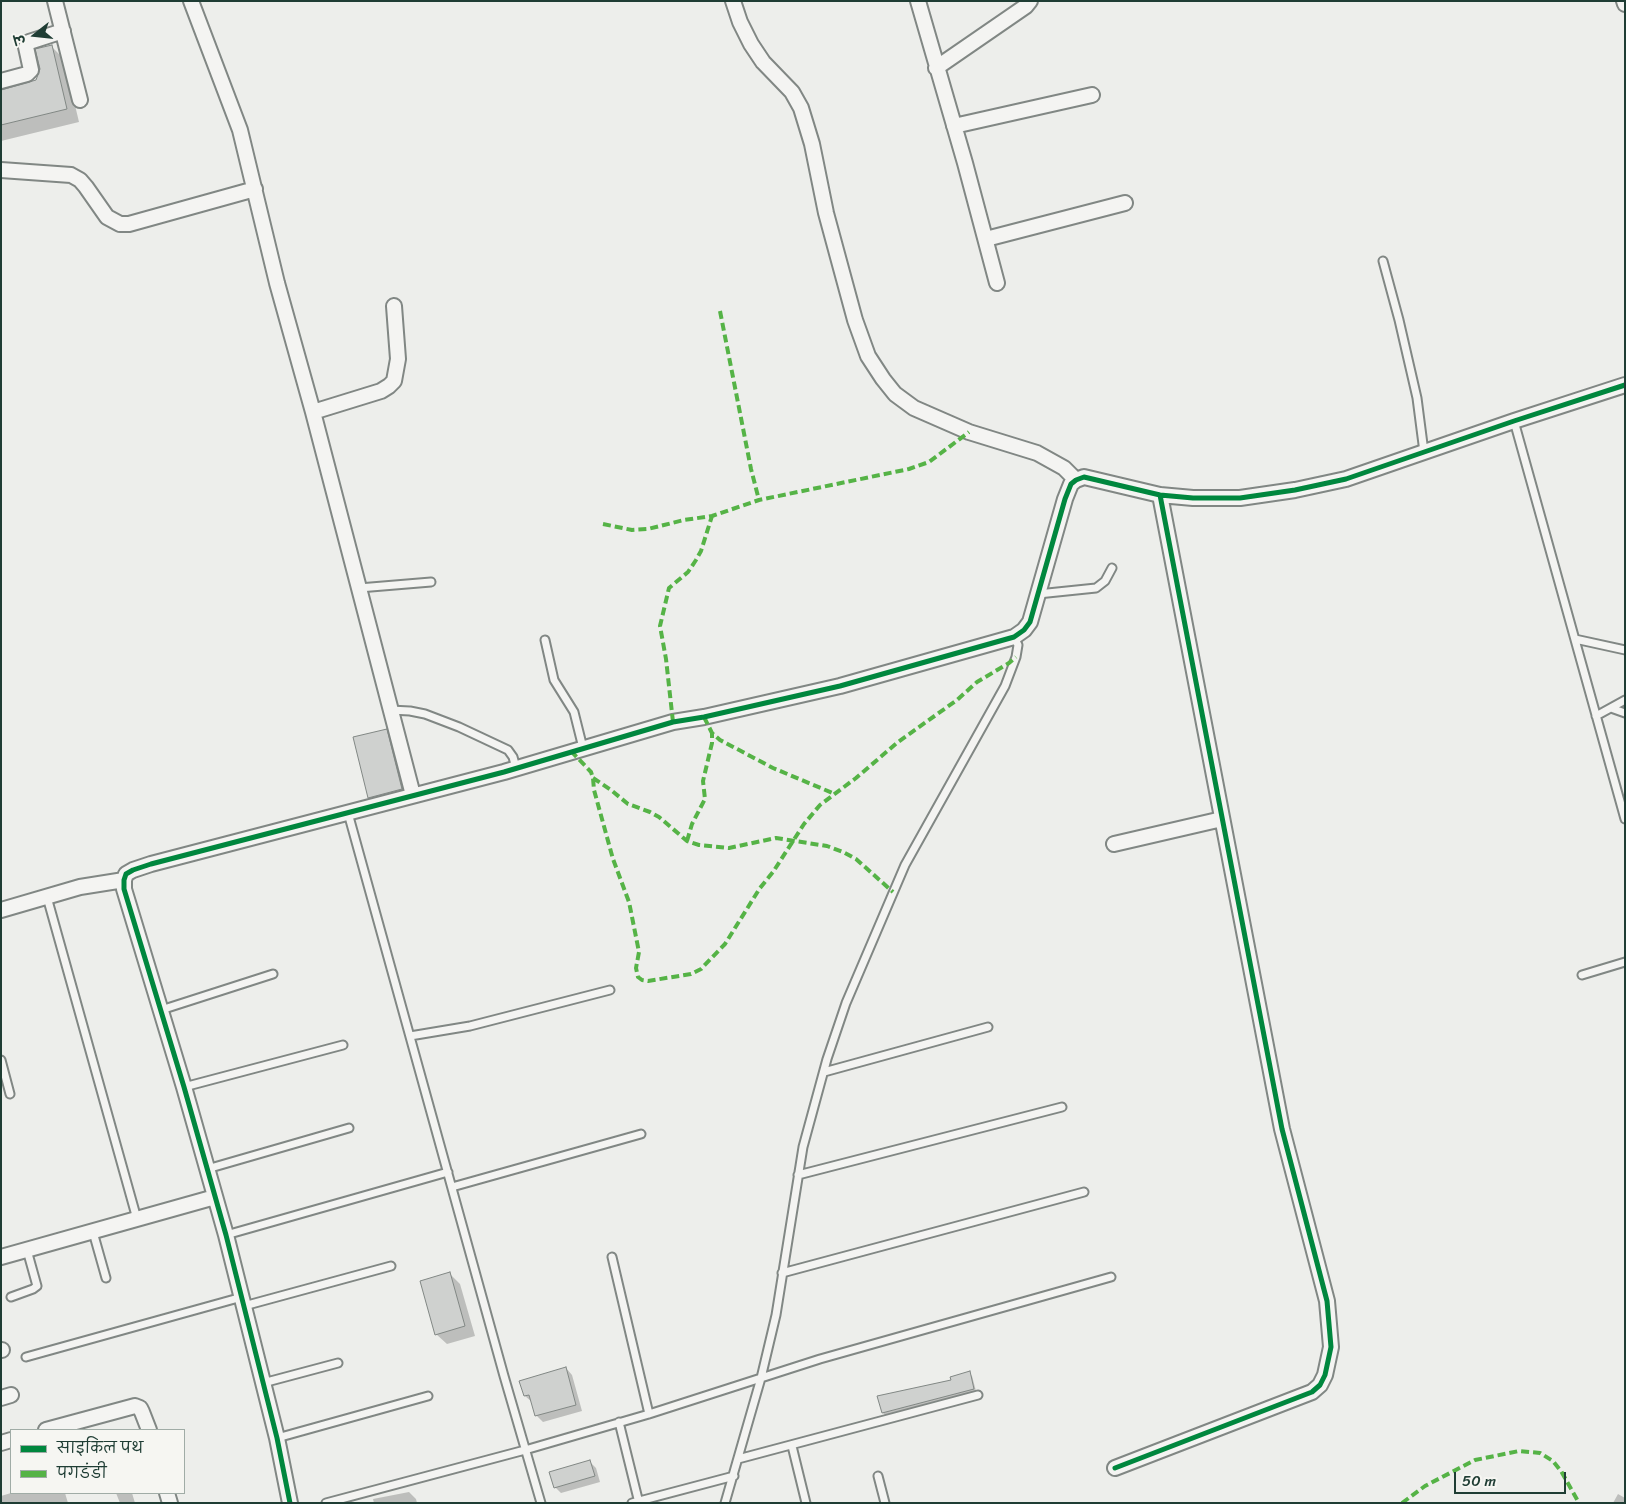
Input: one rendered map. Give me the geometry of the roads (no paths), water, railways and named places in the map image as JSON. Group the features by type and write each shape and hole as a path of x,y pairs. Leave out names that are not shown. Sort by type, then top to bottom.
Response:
{"street":[{"path":"55,1 80,100"},
{"path":"191,1 240,130 277,283 314,412 413,795"},
{"path":"733,1 740,22 751,44 763,62 792,92 801,108 812,144 826,212 855,320 868,356 883,379 895,394 914,408 979,435 1037,453 1064,468 1076,480"},
{"path":"918,1 998,283"},
{"path":"936,68 1026,6 1030,1"},
{"path":"1,81 27,74 30,70 26,46 29,42 63,31"},
{"path":"954,126 1092,95"},
{"path":"1,170 71,174 86,186 107,217 120,224 129,224 255,189"},
{"path":"986,239 1126,203"},
{"path":"314,412 381,391 394,380 398,359 394,306"},
{"path":"290,1503 277,1438 226,1235 184,1087 124,889 126,874 152,864 516,768 673,722 704,717 840,686 1014,637 1024,630 1030,622 1064,499 1071,484 1084,477 1160,495 1193,498 1240,498 1296,490 1346,480 1514,421 1625,385"},
{"path":"1116,1468 1312,1392 1320,1384 1328,1366 1331,1347 1327,1301 1282,1129 1160,495"},
{"path":"1114,844 1222,818"},
{"path":"1,910 87,886 124,880"},
{"path":"1,1257 215,1197"},
{"path":"50,1429 135,1406 140,1408 149,1429"}],"lane":[{"path":"1383,261 1417,398 1424,452"},
{"path":"1514,421 1625,819"},
{"path":"1037,594 1096,588 1105,581 1112,568"},
{"path":"359,588 431,582"},
{"path":"725,1503 761,1378 776,1315 803,1147 846,1003 905,865 1005,686 1016,657 1018,645 1014,637"},
{"path":"1575,639 1625,650"},
{"path":"545,640 553,676 574,712 583,748"},
{"path":"1596,716 1625,700"},
{"path":"1611,708 1625,713"},
{"path":"390,710 410,710 467,730 508,750 513,757 516,768"},
{"path":"348,813 541,1503"},
{"path":"47,897 137,1219"},
{"path":"1582,976 1625,962"},
{"path":"161,1010 273,974"},
{"path":"410,1036 470,1026 610,990"},
{"path":"824,1072 988,1027"},
{"path":"184,1087 343,1045"},
{"path":"1,1060 10,1094"},
{"path":"798,1175 1062,1107"},
{"path":"207,1168 349,1128"},
{"path":"452,1187 641,1134"},
{"path":"226,1235 448,1172"},
{"path":"782,1273 1084,1192"},
{"path":"93,1232 106,1278"},
{"path":"11,1297 33,1290 37,1286 27,1250"},
{"path":"612,1257 649,1414"},
{"path":"26,1357 392,1266"},
{"path":"326,1503 525,1450 649,1414 820,1359 1111,1277"},
{"path":"263,1383 338,1363"},
{"path":"738,1459 978,1395"},
{"path":"277,1438 428,1396"},
{"path":"619,1422 636,1502 734,1476"},
{"path":"792,1446 806,1503"},
{"path":"878,1476 885,1503"},
{"path":"729,1491 732,1503"}]}
